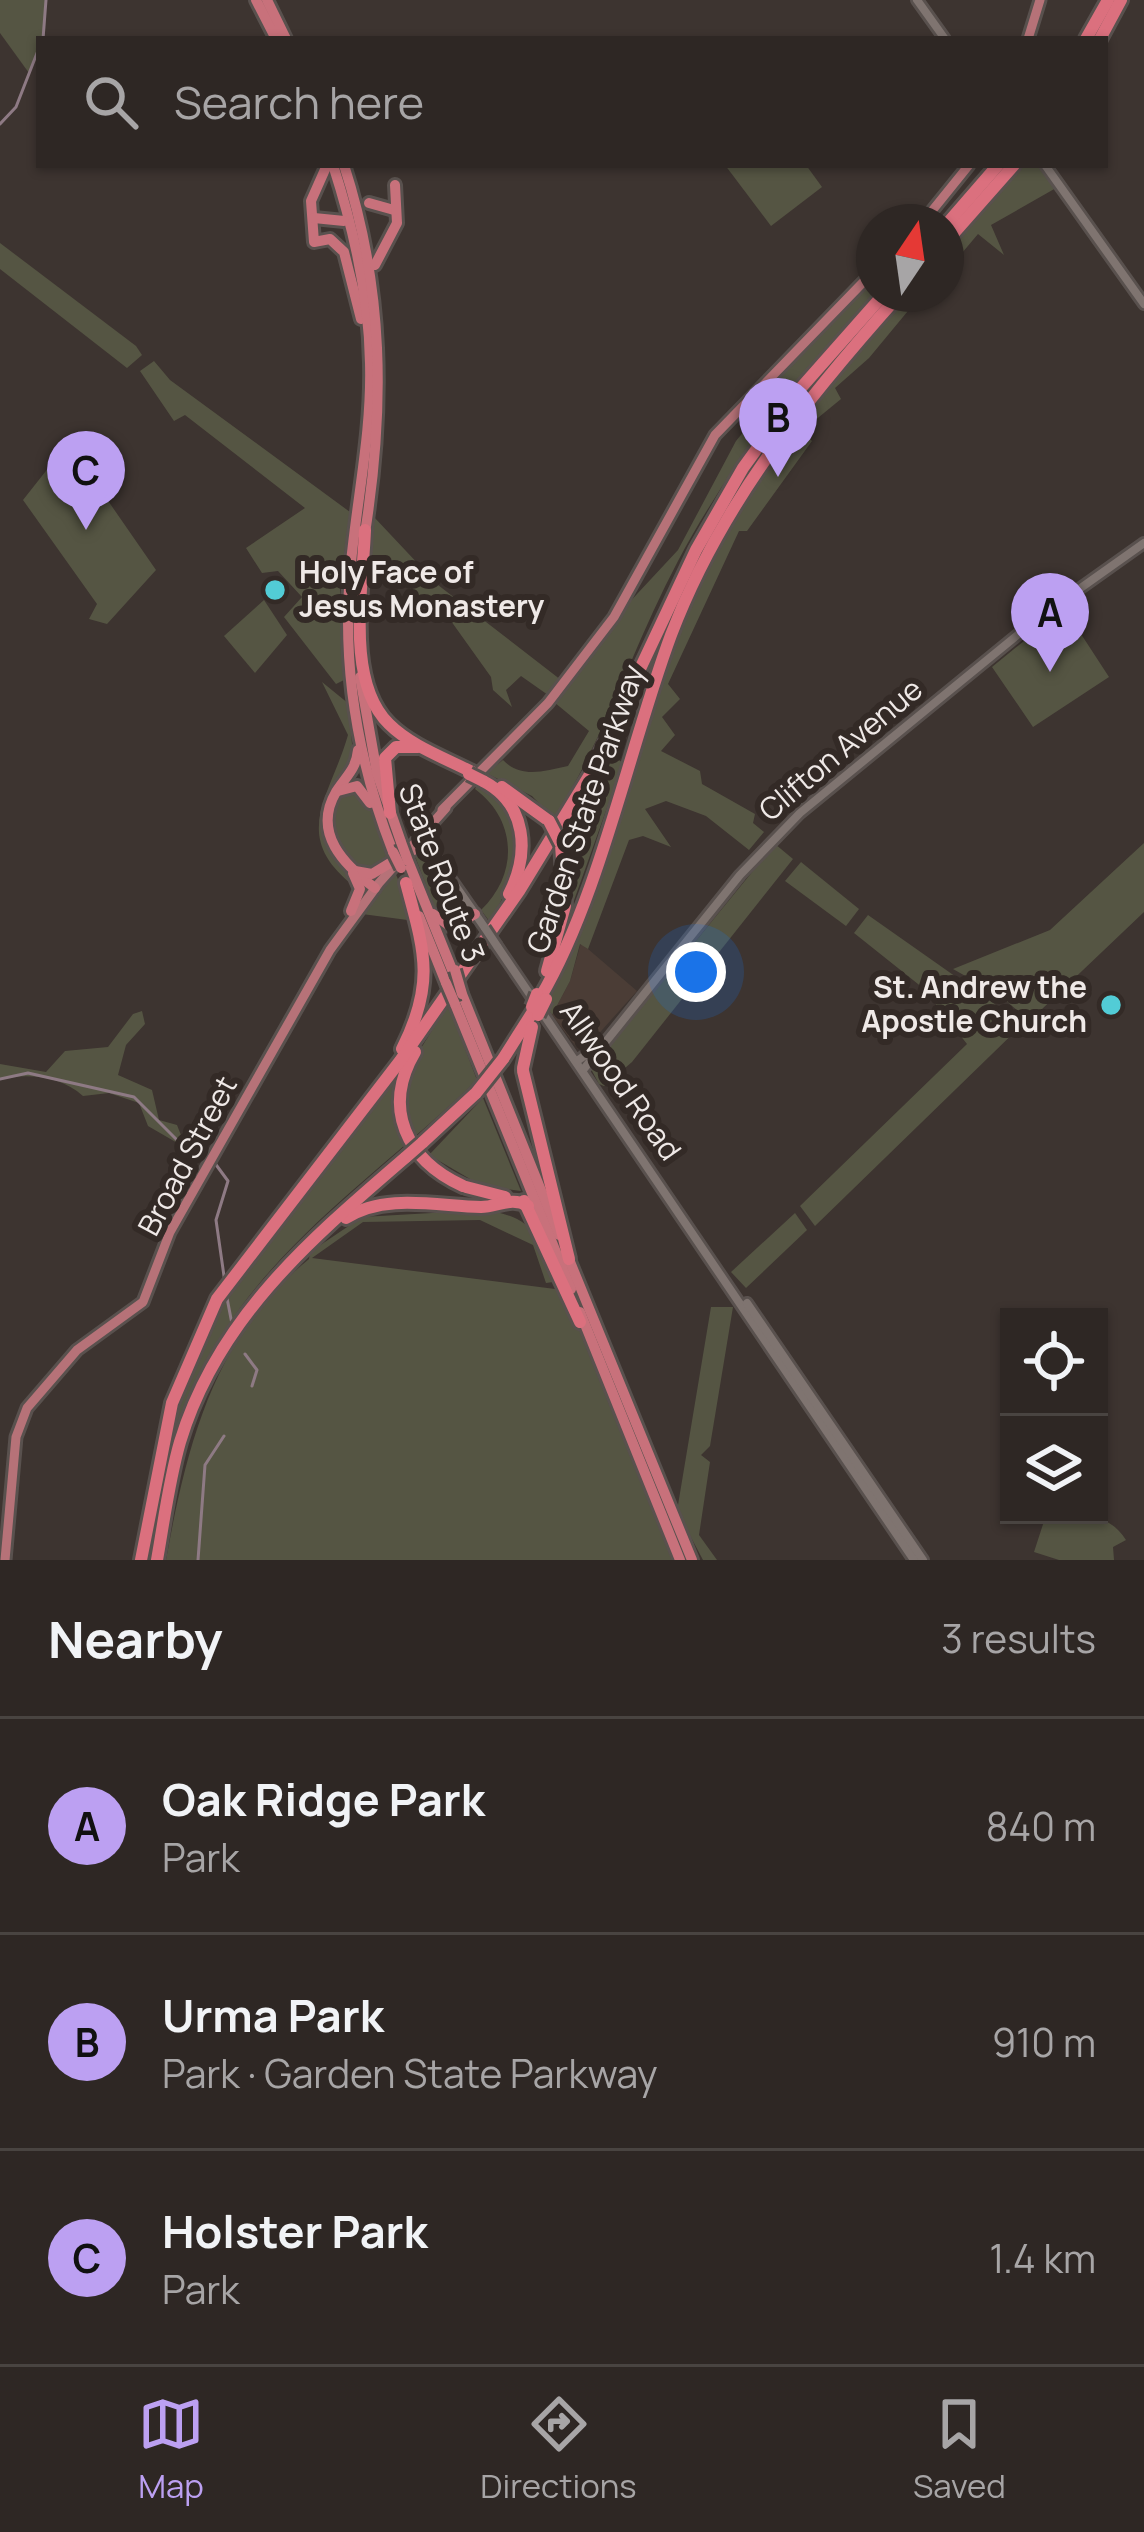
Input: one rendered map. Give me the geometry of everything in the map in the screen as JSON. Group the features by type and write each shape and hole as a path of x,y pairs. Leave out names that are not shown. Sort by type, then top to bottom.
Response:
{"highway":[{"path":"1088,36 1108,0"},
{"path":"1102,36 1121,0"},
{"path":"263,5 275,36"},
{"path":"263,5 284,36"},
{"path":"328,168 315,193 314,242 326,238 339,244 356,291 368,429"},
{"name":"State Route 3","path":"331,168 345,203 368,318 368,429 348,596 357,735 400,861 454,975 680,1560"},
{"name":"State Route 3","path":"345,168 376,294 380,352 378,447 358,603 360,672 371,747 400,861 454,975"},
{"path":"964,204 995,168"},
{"path":"964,222 1011,168"},
{"path":"380,352 375,260 397,223 395,185"},
{"path":"315,193 333,190 345,203"},
{"path":"382,194 395,212"},
{"path":"369,203 395,212"},
{"path":"359,214 371,236 387,238"},
{"path":"314,218 344,221"},
{"path":"314,218 332,230"},
{"name":"Garden State Parkway","path":"141,1560 172,1403 221,1293 362,1111 454,975 483,921 591,773 696,550 743,468 800,389 868,312"},
{"name":"Garden State Parkway","path":"157,1560 180,1444 226,1337 315,1238 476,1093 505,1057 538,1004 581,904 658,671 703,563 788,424 884,312"},
{"path":"365,530 362,623 373,703 398,731 477,776 509,802 523,840 514,883 483,921 466,926 451,946 454,975 409,1062 399,1100 404,1131 418,1157 465,1186 518,1198 527,1206 623,1421"},
{"path":"357,735 355,767 336,793 330,833 335,851 373,887"},
{"path":"390,814 384,765 396,746 413,746 530,802 549,821 561,844 566,906 523,1070 568,1259"},
{"path":"336,793 350,785 364,792 440,923 456,926 483,921"},
{"path":"351,870 372,874 400,861"},
{"path":"362,1111 403,1048 424,988 424,944 400,861"},
{"path":"351,870 360,889 351,911"},
{"name":"State Route 3","path":"461,998 692,1560"},
{"path":"315,1238 354,1212 383,1204 480,1207 517,1201 527,1206"}],"main road":[{"path":"916,0 943,36"},
{"path":"1029,36 1040,0"},
{"path":"938,204 967,168"},
{"path":"1047,168 1144,304"},
{"name":"Broad Street","path":"5,1560 16,1437 24,1414 77,1350 143,1302 170,1232 351,911 548,703 614,616 715,435 856,290"},
{"name":"Clifton Avenue","path":"580,1066 610,1037 740,875 800,813 1037,619 1144,543"},
{"name":"Allwood Road","path":"420,834 919,1560"},
{"path":"400,861 420,848 433,853"},
{"name":"Broad Street","path":"330,950 373,887"}],"shaded area":[{"path":"581,943 637,991 585,1049 578,1049 552,1015 570,981"}],"green space":[{"path":"0,0 46,0 45,34 36,36 36,56 29,73 0,33"},
{"path":"727,168 808,168 822,187 771,226"},
{"path":"1013,168 1042,168 1056,188 991,225 1004,255 978,234 964,251 964,227"},
{"path":"0,243 142,355 127,368 0,269"},
{"path":"856,294 859,312 768,422 698,525 589,756 554,819 532,796 486,773 503,760 525,772 568,766 589,731 554,702 624,608 678,550 736,441 775,393 777,371"},
{"path":"891,312 907,312 869,358 835,388 841,399 802,431 812,441 747,531 739,531 668,684 680,699 662,717 675,735 661,751 700,771 702,784 755,814 753,823 764,832 749,850 706,816 666,801 645,809 671,847 643,836 629,840 588,949 580,944 570,981 552,1015 545,1004 563,965 638,734 682,619 737,511 816,399"},
{"path":"154,361 170,380 350,512 340,585 344,680 336,684 284,617 302,597 278,571 262,573 246,548 305,508 185,415 174,421 140,371"},
{"path":"68,443 156,570 107,624 89,619 97,604 23,500"},
{"path":"374,517 438,585 561,680 548,695 521,676 506,690 512,707 493,690 491,677 446,614 367,558"},
{"path":"264,600 287,635 255,673 224,636"},
{"path":"1051,619 1067,643 1081,634 1109,677 1033,727 992,667"},
{"path":"322,682 349,704 353,757 324,813 331,850 355,887 335,868 319,833 325,797 348,735"},
{"path":"606,751 623,763 562,934 571,893 561,833"},
{"path":"479,781 498,798 517,830 516,864 490,922 481,910 502,881 508,848 499,816 475,789"},
{"path":"348,789 365,796 389,858 364,872 346,855 334,833 333,810"},
{"path":"1144,843 1144,912 1041,1010 1038,1028 999,995 953,969 1050,930"},
{"path":"775,844 793,859 632,1062 604,1086 599,1084 591,1069"},
{"path":"426,850 463,905 461,918 444,920 437,914 413,851"},
{"path":"801,862 859,909 846,926 785,881"},
{"path":"395,872 415,921 362,914"},
{"path":"868,915 1023,1024 815,1226 800,1206 967,1044 923,988 854,933"},
{"path":"448,1004 477,1080 312,1227 252,1292 217,1346 156,1514 177,1400 222,1297 423,1045"},
{"path":"142,1011 145,1024 126,1045 118,1075 152,1090 159,1120 177,1125 186,1148 148,1126 139,1103 109,1093 83,1096 44,1078 0,1079 0,1064 46,1072 65,1051 108,1047 133,1014"},
{"path":"483,1098 521,1191 482,1186 429,1155"},
{"path":"484,1210 525,1224 560,1281 546,1283 533,1245 480,1220 363,1222 312,1258 563,1290 672,1560 166,1560 184,1475 210,1395 228,1357 276,1289 309,1259 310,1252 362,1217"},
{"path":"795,1213 807,1230 746,1288 731,1272"},
{"path":"711,1307 733,1307 710,1446 701,1455 710,1462 699,1535 717,1560 703,1560 677,1511"},
{"path":"1108,1522 1126,1540 1113,1547 1114,1560 1059,1560 1034,1552 1043,1524"}],"waterway":[{"path":"43,36 46,0"},
{"path":"0,124 16,107 36,56"},
{"path":"0,1079 28,1073 134,1097 193,1156 205,1158"},
{"path":"214,1162 228,1181 216,1220 225,1283"},
{"path":"227,1298 232,1324"},
{"path":"245,1354 257,1370 252,1386"},
{"path":"198,1560 205,1465 224,1436"}],"place":[{"name":"Urma Park","path":"778,477"},
{"name":"Holster Park","path":"86,530"},
{"name":"Holy Face of Jesus Monastery","path":"275,590"},
{"name":"Oak Ridge Park","path":"1050,672"},
{"name":"St. Andrew the Apostle Church","path":"1111,1005"}]}
